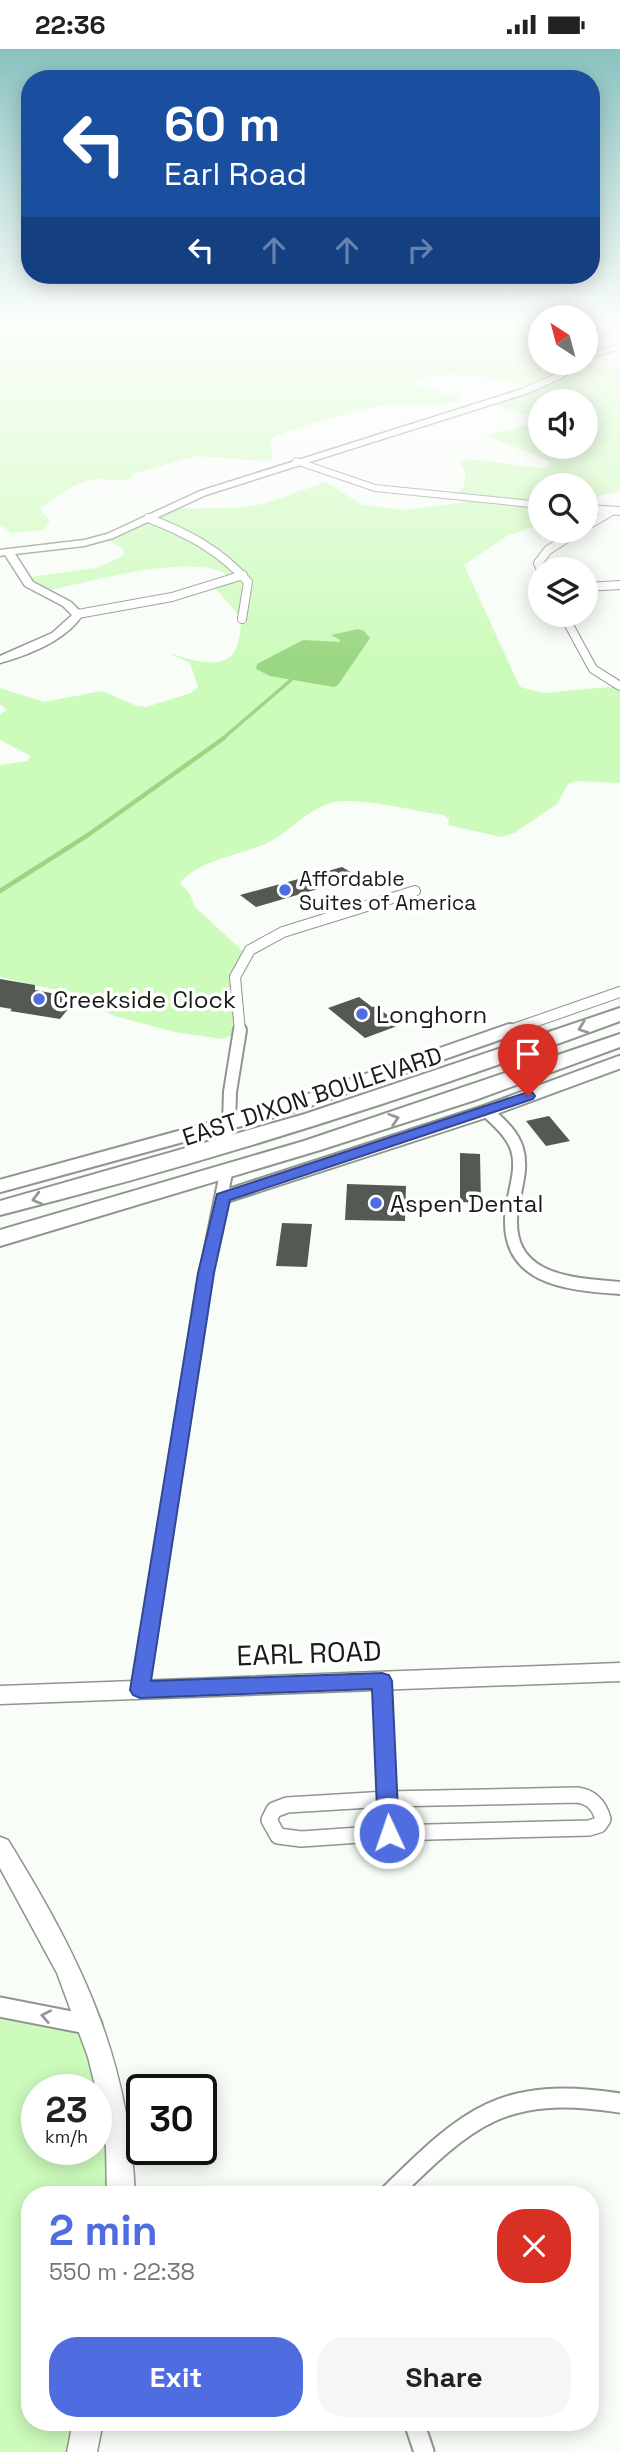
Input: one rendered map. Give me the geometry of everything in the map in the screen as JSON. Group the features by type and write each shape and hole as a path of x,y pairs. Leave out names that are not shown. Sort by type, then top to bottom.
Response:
{"highway":[{"name":"EAST DIXON BOULEVARD","path":"0,1208 226,1135 384,1097 620,1014"},
{"name":"EAST DIXON BOULEVARD","path":"0,1237 226,1173 463,1097 620,1040"},
{"path":"226,1173 229,1164 241,1155 372,1109 384,1097"},
{"path":"0,1237 42,1216 208,1161 226,1135"}],"street":[{"path":"3,552 99,540 204,493 381,435"},
{"path":"296,461 375,488 528,504"},
{"path":"598,510 616,511"},
{"path":"598,520 616,511"},
{"path":"148,518 212,548 236,567 248,582 242,619"},
{"path":"541,557 559,543"},
{"path":"3,552 29,584 67,604 78,614"},
{"path":"0,660 68,627 78,614 172,597 243,575"},
{"path":"598,586 620,585"},
{"path":"570,627 593,669 620,686"},
{"path":"226,1135 240,1032 235,977 250,950 283,932 415,891"},
{"name":"EAST DIXON BOULEVARD","path":"0,1186 226,1135 304,1102 620,992"},
{"path":"223,1197 487,1111 620,1062"},
{"path":"487,1111 516,1144 519,1156 511,1218 511,1235 517,1255 529,1267 548,1277 576,1285 620,1288"},
{"path":"140,1690 206,1273 226,1173"},
{"name":"EARL ROAD","path":"0,1695 620,1672"},
{"path":"382,1681 389,1833"},
{"path":"583,1795 597,1804 603,1819 599,1825 589,1828 389,1833 284,1838 274,1832 269,1820 274,1810 286,1805 387,1799 583,1795"},
{"path":"0,1847 63,1955 92,2025 114,2118 120,2186"},
{"path":"0,2007 92,2025"},
{"path":"398,2186 444,2140 468,2123 506,2105 540,2096 594,2098 620,2103"},
{"path":"82,2452 86,2431"},
{"path":"417,2431 424,2452"}],"shaded area":[{"path":"0,435 280,435 271,438 272,459 264,461 196,456 134,474 131,479 85,481 40,509 50,522 42,530 11,533 0,524"},
{"path":"528,435 528,453 486,436"},
{"path":"598,435 620,435 620,491 598,497 598,473 528,473 528,529 507,536 464,565 520,687 543,693 620,686 620,783 575,781 568,784 557,804 514,833 501,837 448,825 449,820 444,815 371,803 335,802 314,810 267,843 198,868 180,883 190,894 195,907 247,955 238,969 240,1032 222,1039 175,1032 114,1016 69,993 0,977 0,765 27,761 31,756 0,740 0,714 7,710 0,704 0,688 44,702 102,691 137,706 146,707 191,693 198,687 190,663 170,654 204,662 228,658 237,645 242,619 213,586 233,578 212,569 168,567 41,592 23,578 96,568 123,556 124,549 105,538 165,509 237,508 263,504 326,482 362,505 406,510 483,500 454,496 464,486 466,472 460,462 470,459 541,468 549,467 551,464 544,459 598,459"},
{"path":"358,629 370,638 334,687 270,676 256,669 257,664 303,640 339,642 340,640 331,635"},
{"path":"0,2007 92,2025 100,2074 21,2074 21,2165 112,2165 112,2142 120,2186 21,2186 21,2431 86,2431 82,2452 0,2452"}],"building":[{"name":"Affordable Suites of America","path":"342,867 359,877 256,907 240,895"},
{"name":"Creekside Clock","path":"0,979 35,985 35,990 77,998 60,1019 10,1011 12,1009 0,1007"},
{"name":"Longhorn","path":"359,997 372,1007 376,1006 400,1025 365,1038 328,1008"},
{"path":"549,1116 570,1141 546,1146 526,1121"},
{"path":"460,1153 480,1154 481,1203 460,1202"},
{"name":"Aspen Dental","path":"347,1184 406,1186 405,1221 345,1220"},
{"path":"282,1223 312,1224 307,1267 276,1266"}],"waterway":[{"path":"221,740 291,680"},
{"path":"0,891 88,835 224,738"}],"place":[{"name":"Affordable Suites of America","path":"285,890"},
{"name":"Creekside Clock","path":"39,999"},
{"name":"Longhorn","path":"362,1014"},
{"name":"Aspen Dental","path":"376,1203"}],"route":[{"path":"389,1833 382,1681 140,1690 206,1273 223,1197 528,1096"}]}
